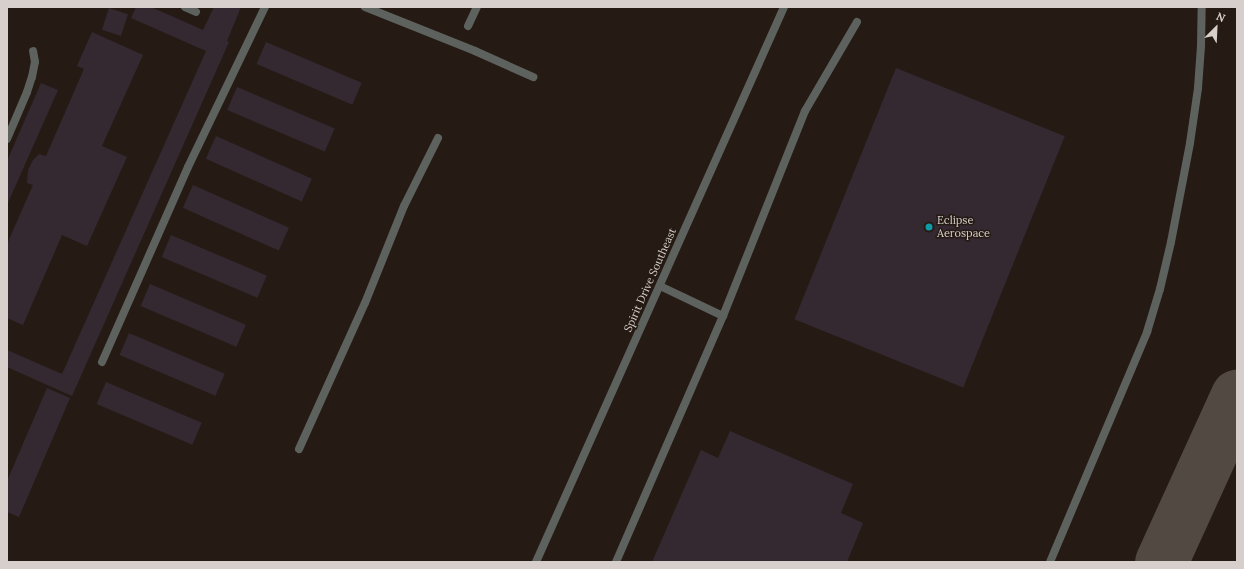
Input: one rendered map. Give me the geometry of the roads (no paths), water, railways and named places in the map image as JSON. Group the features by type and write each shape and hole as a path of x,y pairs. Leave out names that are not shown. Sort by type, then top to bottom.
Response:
{"street":[{"path":"185,7 196,12"},
{"path":"102,362 188,167 265,7"},
{"path":"365,7 474,51 533,77"},
{"path":"468,26 477,7"},
{"name":"Spirit Drive Southeast","path":"536,562 784,7"},
{"path":"1050,562 1147,332 1160,289 1173,235 1190,143 1198,88 1202,7"},
{"path":"616,562 723,316 805,111 857,22"},
{"path":"7,139 27,92 35,62 33,51"},
{"path":"299,449 364,303 404,206 438,138"},
{"path":"660,286 723,316"}],"place":[{"name":"Eclipse Aerospace","path":"929,227"}]}
